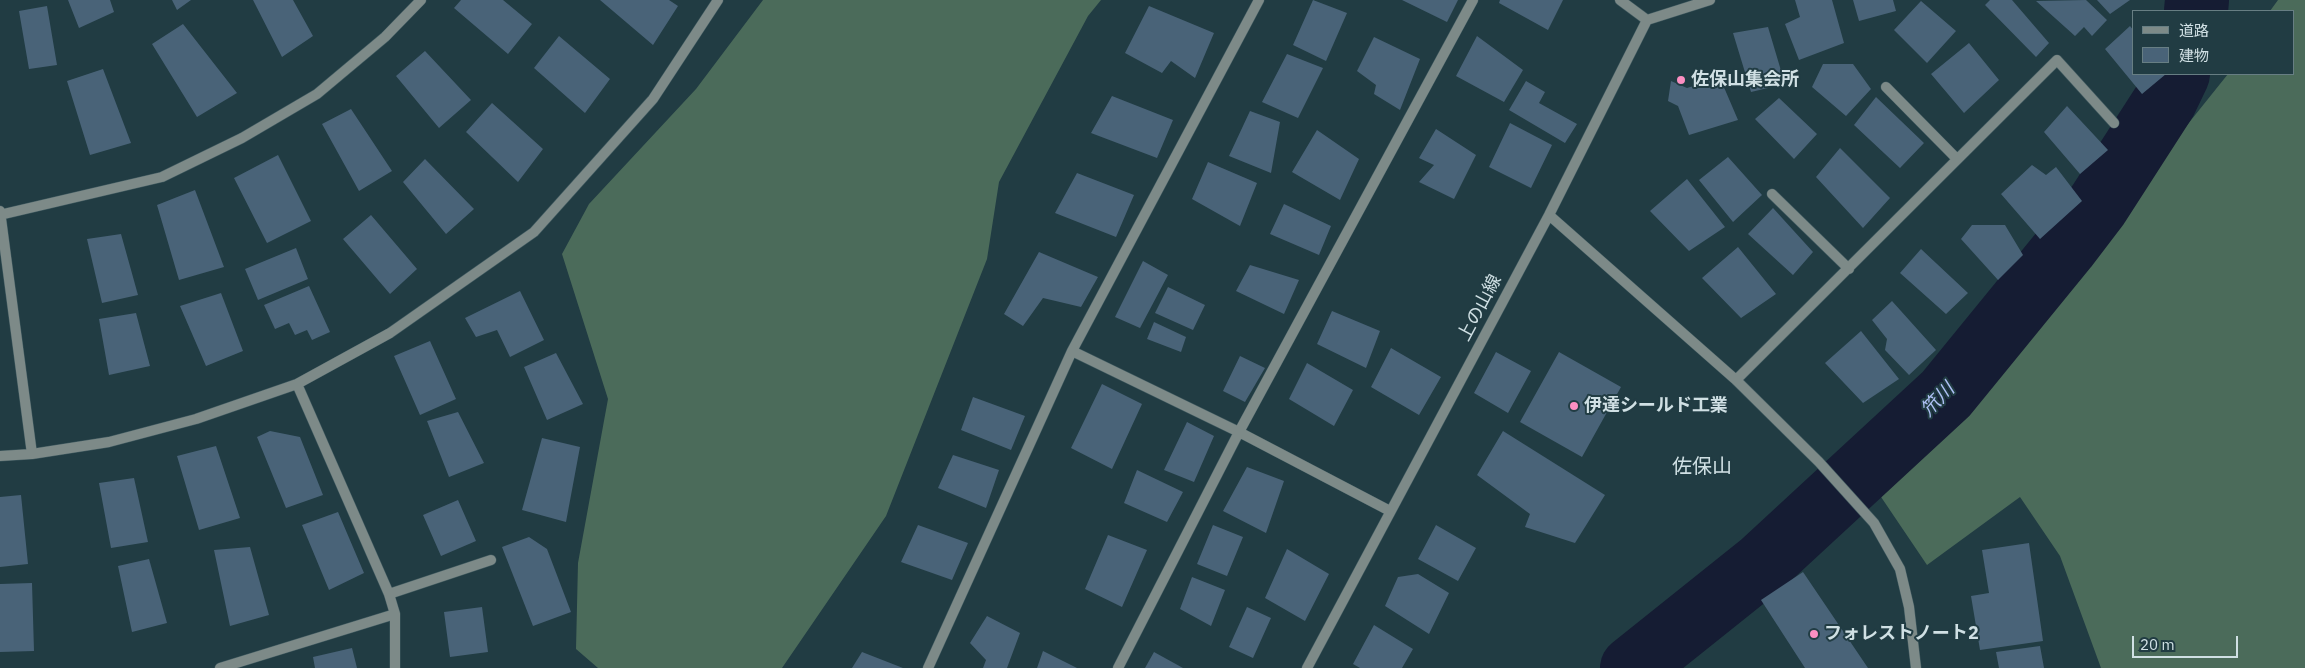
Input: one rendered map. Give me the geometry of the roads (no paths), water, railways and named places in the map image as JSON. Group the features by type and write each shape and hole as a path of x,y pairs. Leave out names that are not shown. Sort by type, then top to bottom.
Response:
{"street":[{"path":"32,454 0,214 162,176 242,138 317,94 385,37 421,0"},
{"path":"0,456 32,454 109,442 196,419 297,384 390,333 534,232 652,99 718,0"},
{"path":"928,668 1072,351 1259,0"},
{"path":"1118,668 1239,432 1473,0"},
{"path":"1620,0 1647,20 1710,0"},
{"name":"上の山線","path":"1307,668 1549,215 1647,20"},
{"path":"1736,380 2057,60 2114,123"},
{"path":"1886,87 1957,159"},
{"path":"1772,194 1849,269"},
{"path":"1549,215 1736,380 1819,462 1874,523 1900,568 1909,607 1916,668"},
{"path":"1072,351 1239,432 1390,511"},
{"path":"297,384 389,594 395,614 394,668"},
{"path":"389,594 492,560"},
{"path":"220,668 395,614"}],"waterway":[{"name":"笊川","path":"2196,10 2197,0"},
{"name":"笊川","path":"1632,668 1762,564 1946,394 2098,205 2165,101 2178,75"}],"place":[{"name":"佐保山集会所","path":"1681,80"},
{"name":"伊達シールド工業","path":"1574,406"},
{"name":"フォレストノート2","path":"1814,634"}],"district":[{"name":"佐保山","path":"1702,467"}]}
